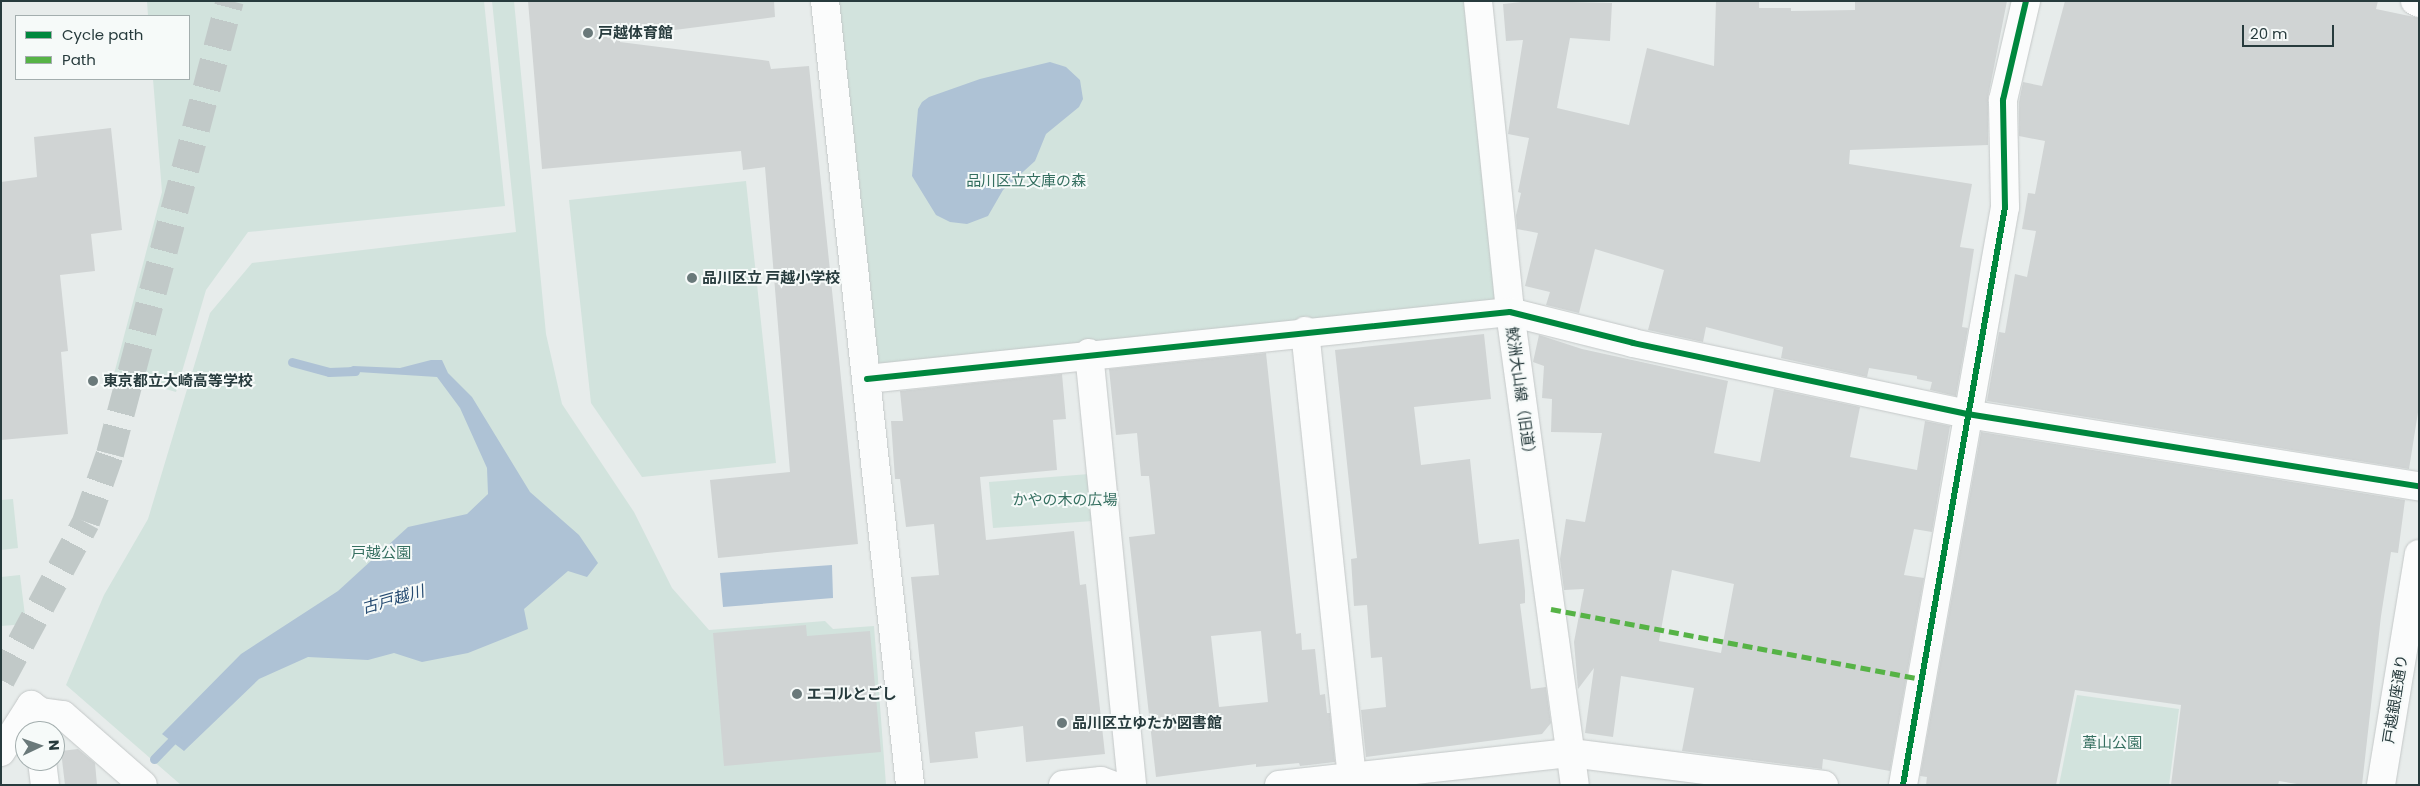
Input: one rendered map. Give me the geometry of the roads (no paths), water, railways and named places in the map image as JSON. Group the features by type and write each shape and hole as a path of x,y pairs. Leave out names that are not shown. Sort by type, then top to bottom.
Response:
{"street":[{"path":"825,1 910,785"},
{"name":"鮫洲大山線（旧道）","path":"1478,1 1510,312 1575,785"},
{"path":"1903,785 2005,206 2003,100 2026,1"},
{"path":"2415,1 2419,3"},
{"path":"867,379 1305,331 1510,312 1633,342 1967,414 2419,486"},
{"path":"1305,331 1352,781"},
{"path":"1089,354 1132,785"},
{"name":"戸越銀座通り","path":"2381,785 2419,554"},
{"path":"1,752 38,716 62,715 143,785"},
{"path":"1278,785 1352,781 1571,753 1824,785"},
{"path":"43,771 45,785"},
{"path":"1063,785 1101,781 1112,785"}],"water":[{"path":"1050,62 1066,67 1080,80 1083,99 1079,107 1046,134 1035,161 1003,190 988,216 967,224 950,222 936,215 912,176 918,109 922,102 929,97 980,79"},
{"path":"431,360 442,360 448,373 472,397 530,492 579,535 598,563 587,577 568,571 524,609 528,629 468,653 422,662 394,653 368,660 308,657 259,679 184,751 162,734 241,654 338,591 408,527 467,514 488,494 487,468 460,408 437,377 342,371 353,366 400,368"},
{"path":"832,565 833,598 723,607 720,573"}],"waterway":[{"name":"古戸越川","path":"292,362 329,372 355,371"},
{"name":"古戸越川","path":"154,759 178,734"}],"tunnel":[{"path":"1,680 86,522 110,454 230,1"}],"place":[{"name":"戸越体育館","path":"588,33"},
{"name":"品川区立 戸越小学校","path":"692,278"},
{"name":"東京都立大崎高等学校","path":"93,381"},
{"name":"エコルとごし","path":"797,694"},
{"name":"品川区立ゆたか図書館","path":"1062,723"}],"park label":[{"name":"品川区立文庫の森","path":"1026,181"},
{"name":"かやの木の広場","path":"1065,500"},
{"name":"戸越公園","path":"381,553"},
{"name":"葦山公園","path":"2112,743"}]}
